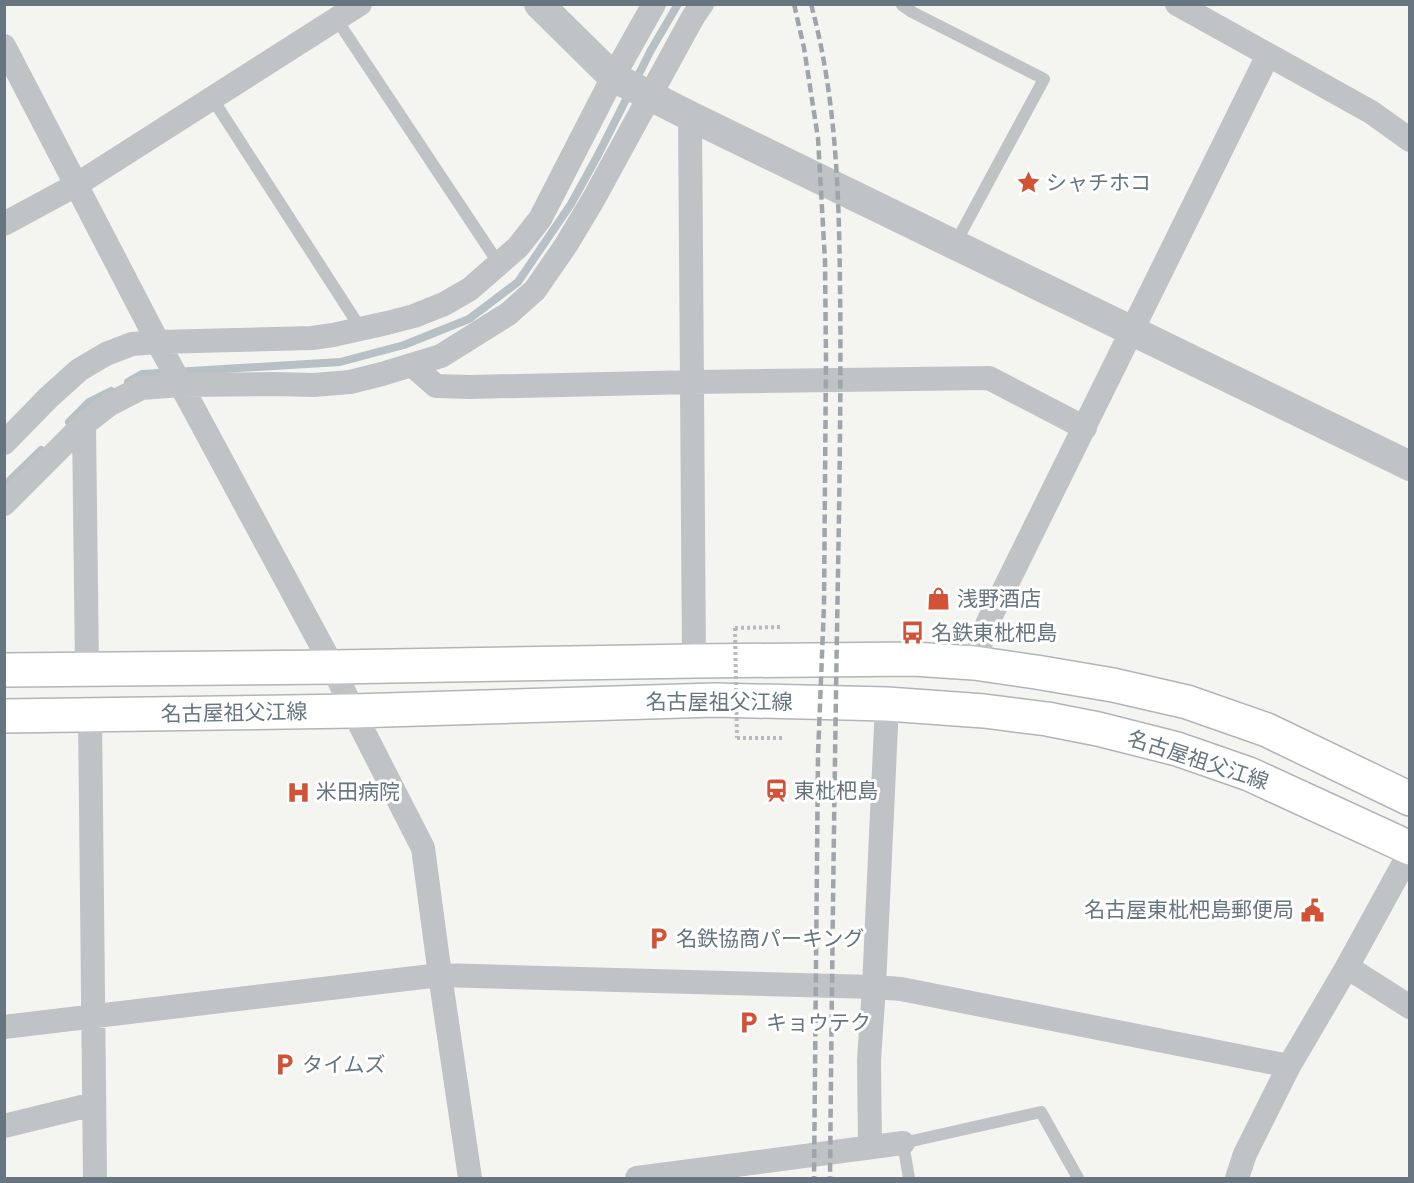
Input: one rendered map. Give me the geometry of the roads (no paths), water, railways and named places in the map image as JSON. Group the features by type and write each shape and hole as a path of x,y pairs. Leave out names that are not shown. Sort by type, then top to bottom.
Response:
{"main road":[{"name":"名古屋祖父江線","path":"4,670 912,659 974,663 1113,685 1187,702 1267,729 1410,799"},
{"name":"名古屋祖父江線","path":"4,716 353,711 715,700 887,704 984,711 1047,719 1098,729 1177,749 1249,774 1410,850"}],"street":[{"path":"4,224 76,185 360,4"},
{"path":"539,4 632,87 1410,466"},
{"path":"4,504 84,424 110,404 141,388 180,382 314,386 350,382 441,356 508,314 535,290 593,200 632,87 654,4"},
{"path":"4,442 79,370 106,354 132,344 160,346 333,335 414,316 444,304 470,289 528,236 632,87 702,4"},
{"path":"1177,4 1371,112 1410,140"},
{"path":"4,46 160,346 333,667 423,848 470,1179"},
{"path":"974,663 988,622 1268,56"},
{"path":"690,116 694,661"},
{"path":"412,365 436,386 470,387 988,378 1084,428"},
{"path":"84,424 87,669"},
{"path":"870,1147 869,1060 887,704"},
{"path":"90,715 95,1179"},
{"path":"1237,1179 1245,1154 1289,1066 1347,967 1410,850"},
{"path":"1347,967 1410,1007"},
{"path":"4,1027 440,975 874,987 901,989 1289,1066"},
{"path":"4,1126 94,1104"},
{"path":"637,1179 903,1143"}],"lane":[{"path":"902,5 1044,79 955,244"},
{"path":"337,20 499,264"},
{"path":"213,98 361,329"},
{"path":"909,1179 903,1143 1041,1112 1078,1179"}],"waterway":[{"path":"128,382 142,374 340,362 404,345 469,319 518,282 571,204 651,50 678,4"},
{"path":"69,422 89,402 111,391"},
{"path":"4,486 41,450"}],"railway":[{"path":"794,4 804,48 818,138 825,261 824,605 818,755 814,1178"},
{"path":"811,4 831,109 837,179 839,250 840,430 830,1178"}],"place":[{"name":"シャチホコ","path":"1028,183"},
{"name":"浅野酒店","path":"939,599"},
{"name":"名鉄東枇杷島","path":"913,633"},
{"name":"東枇杷島","path":"776,791"},
{"name":"米田病院","path":"298,792"},
{"name":"名古屋東枇杷島郵便局","path":"1312,910"},
{"name":"名鉄協商パーキング","path":"658,939"},
{"name":"キョウテク","path":"748,1023"},
{"name":"タイムズ","path":"284,1065"}]}
